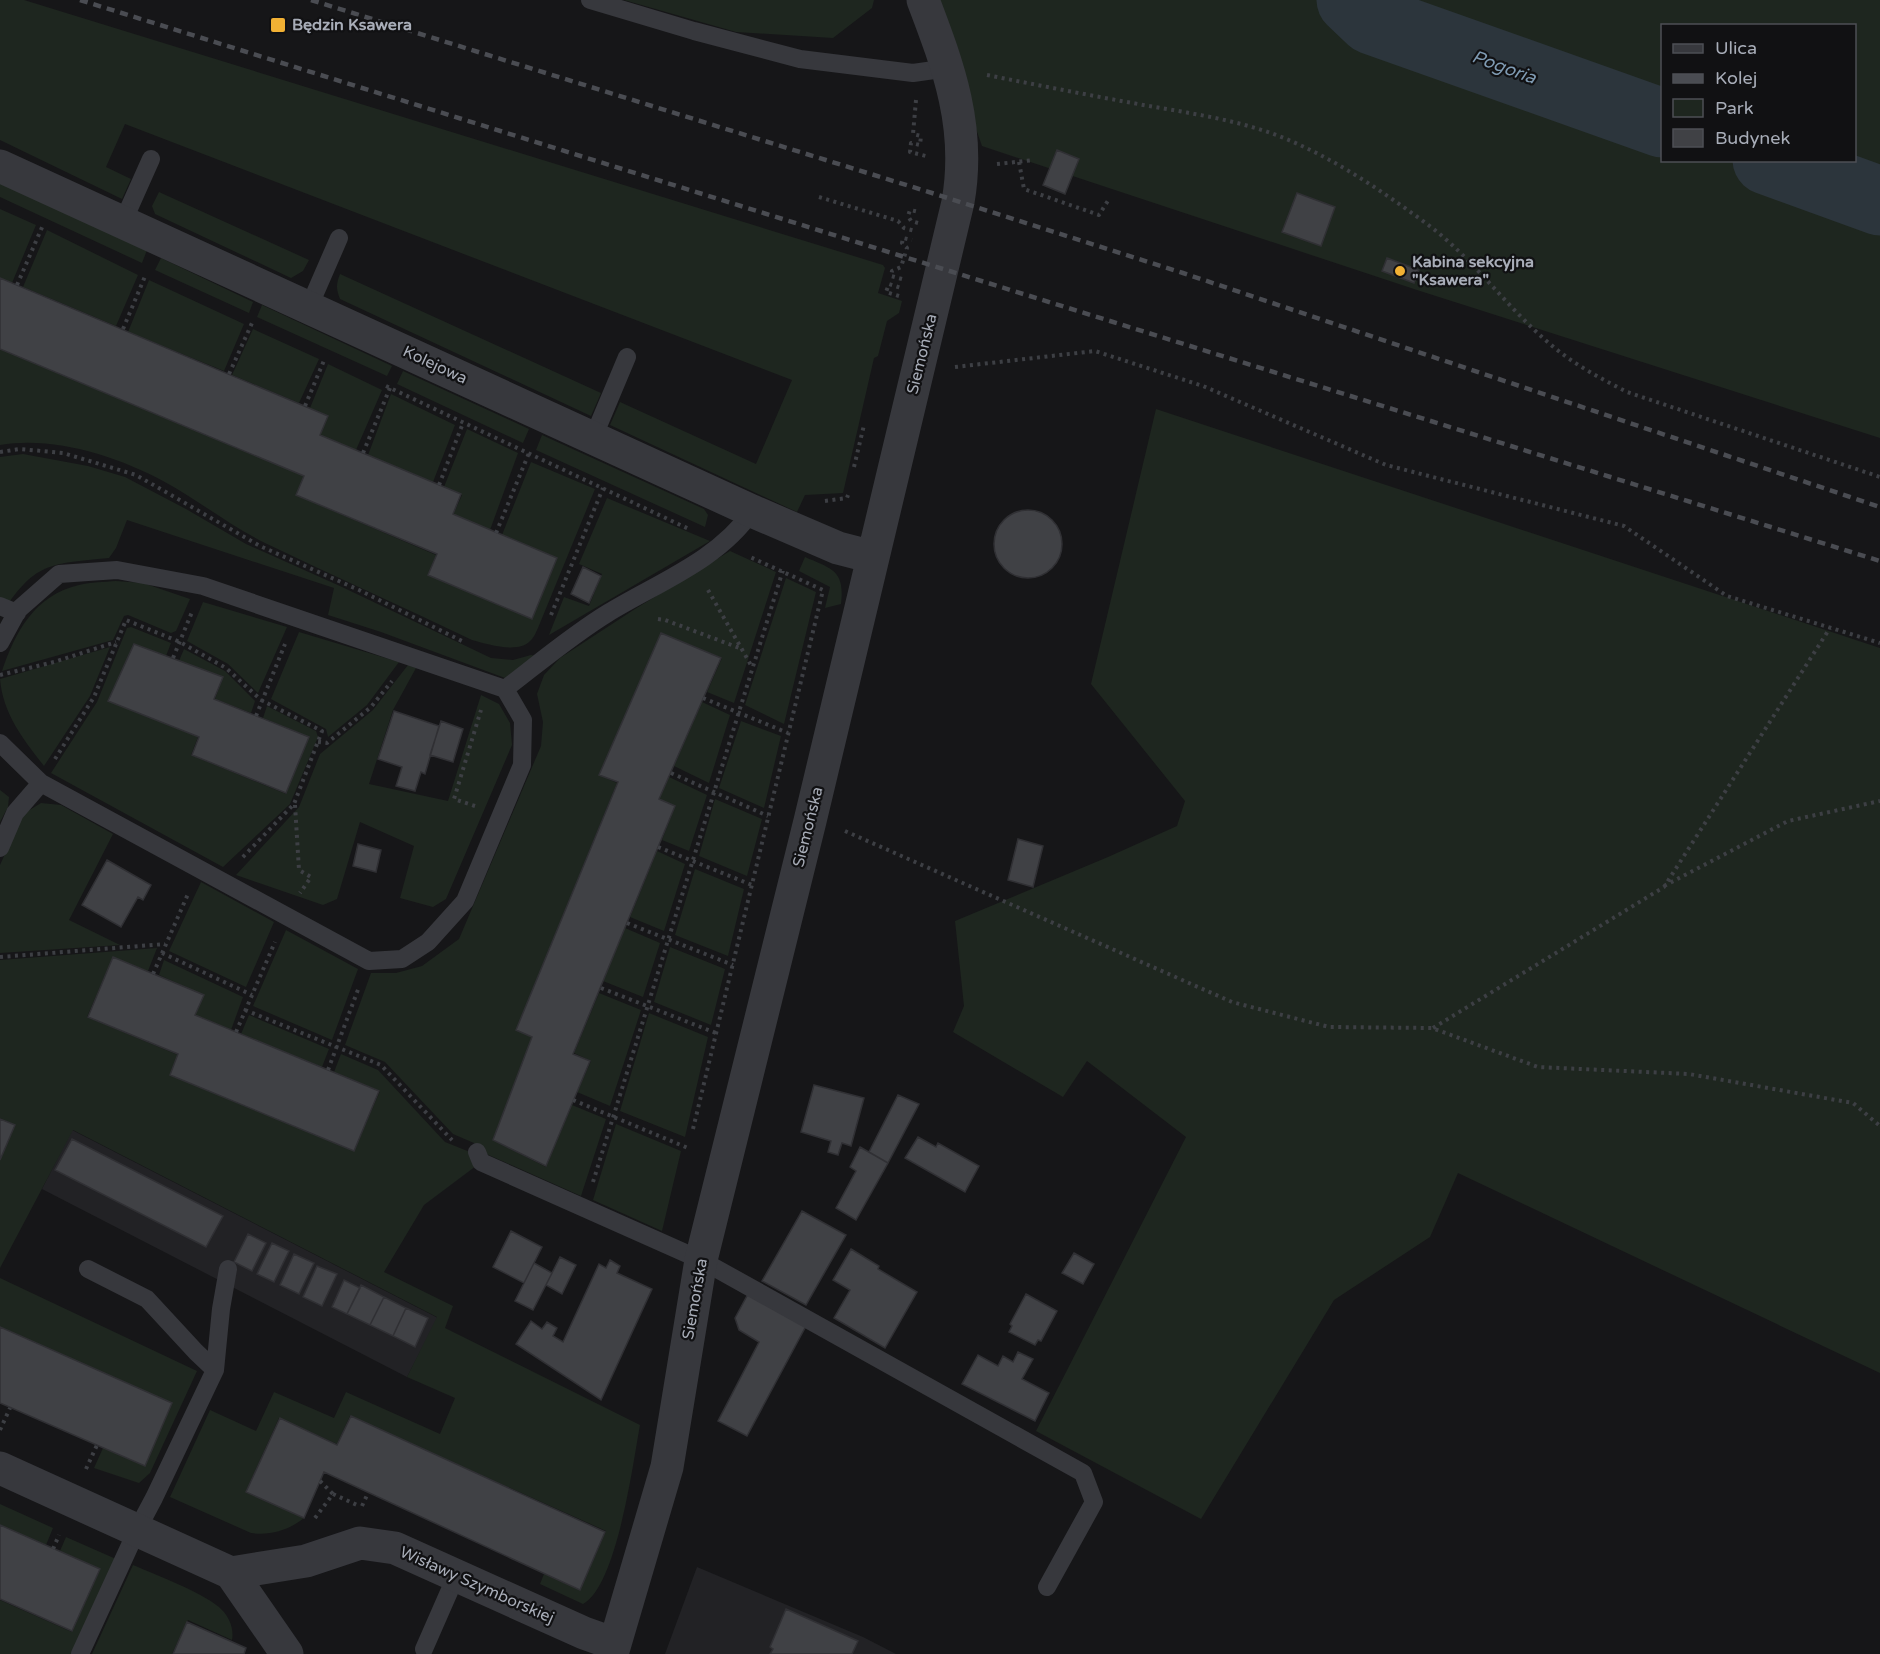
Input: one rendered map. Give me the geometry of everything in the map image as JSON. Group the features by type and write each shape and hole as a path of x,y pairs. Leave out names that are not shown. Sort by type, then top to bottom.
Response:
{"street":[{"name":"Siemońska","path":"613,1649 667,1467 701,1260 810,821 943,269 962,180 962,142 948,68 923,0"},
{"name":"Kolejowa","path":"0,166 122,224 309,307 752,511 838,548 873,557"},
{"path":"0,1468 231,1573 287,1654"},
{"name":"Wisławy Szymborskiej","path":"231,1573 306,1561 360,1543 395,1548 584,1633 613,1649"}],"lane":[{"path":"590,0 800,59 913,73 948,68"},
{"path":"122,224 151,159"},
{"path":"309,307 339,238"},
{"path":"593,438 627,357"},
{"path":"497,686 605,614 693,564 721,544 741,526 752,511"},
{"path":"0,643 8,609 59,574 117,570 202,586 497,686 523,720 522,765 465,901 428,942 402,959 369,961 40,783 0,743"},
{"path":"0,848 15,813 40,783"},
{"path":"477,1152 481,1162 701,1260 1083,1473 1094,1502 1047,1587"},
{"path":"88,1269 147,1299 195,1352 215,1370"},
{"path":"80,1654 215,1370 221,1309 228,1269"},
{"path":"424,1649 456,1575"}],"path":[{"path":"948,68 1217,118 1282,138 1321,155 1352,173 1453,244 1516,313 1551,345 1588,371 1627,392 1880,477"},
{"path":"995,164 1034,160"},
{"path":"1019,162 1024,189 1099,215 1109,199"},
{"path":"819,197 898,221 904,228 924,234"},
{"path":"17,285 44,225"},
{"path":"123,329 147,273"},
{"path":"229,374 252,323"},
{"path":"917,372 1095,351 1203,386 1386,465 1624,526 1727,596 1880,643"},
{"path":"305,406 325,358"},
{"path":"363,453 390,388"},
{"path":"439,485 463,423"},
{"path":"0,453 20,449 63,453 136,475 260,546 359,590 465,642"},
{"path":"496,533 529,453"},
{"path":"549,621 603,488"},
{"path":"693,564 752,667"},
{"path":"594,1179 782,571"},
{"path":"173,658 202,586"},
{"path":"605,614 665,620 742,649"},
{"path":"256,716 296,618"},
{"path":"40,783 94,697 126,620 180,642 226,668 261,700 322,731 294,804 229,871 224,882"},
{"path":"1664,887 1830,628"},
{"path":"0,675 54,662 116,642"},
{"path":"318,742 327,743 370,707 404,667 407,655"},
{"path":"497,686 454,800 502,813"},
{"path":"703,698 788,734"},
{"path":"670,773 768,816"},
{"path":"1432,1028 1664,887 1788,821 1880,801"},
{"path":"236,1032 286,916 311,877 299,870 294,804"},
{"path":"810,821 831,825 1232,1002 1329,1027 1432,1028 1538,1067 1689,1074 1853,1103 1880,1126"},
{"path":"658,847 752,885"},
{"path":"153,974 200,869"},
{"path":"627,923 733,965"},
{"path":"0,957 165,944"},
{"path":"162,953 252,995"},
{"path":"328,1070 369,961"},
{"path":"601,988 716,1034"},
{"path":"245,1010 381,1065 448,1139"},
{"path":"573,1100 688,1148"},
{"path":"0,1430 10,1408"},
{"path":"76,1464 88,1470 97,1445"},
{"path":"320,1481 333,1494 362,1507 368,1493"},
{"path":"314,1520 333,1494"}],"shaded area":[{"path":"72,1130 438,1318 407,1377 42,1189"},
{"path":"697,1567 863,1637 896,1654 665,1654"}],"green space":[{"path":"0,0 24,0 883,265 885,268 878,293 902,301 899,313 887,321 878,356 874,358 843,493 805,495 797,512 610,425 620,402 756,464 792,380 125,124 106,167 131,179 122,199 0,140"},
{"path":"624,0 874,0 872,8 833,38 736,32"},
{"path":"931,0 1880,0 1880,438 1417,290 982,146"},
{"path":"0,182 147,250 142,263 0,197"},
{"path":"159,192 309,260 303,271 291,278 155,214 152,206"},
{"path":"0,209 36,225 12,283 0,278"},
{"path":"47,230 138,275 116,326 23,287"},
{"path":"161,258 253,302 249,313 155,270"},
{"path":"340,274 601,393 591,416 340,299 337,287"},
{"path":"149,280 244,324 224,371 128,332"},
{"path":"262,305 392,366 387,376 257,317"},
{"path":"253,329 319,359 299,403 232,375"},
{"path":"0,349 304,476 296,495 436,555 428,575 502,535 531,462 595,489 533,638 525,645 518,647 486,644 472,640 265,543 145,472 105,456 63,446 42,443 0,445"},
{"path":"328,364 382,390 356,450 320,435 328,416 310,408"},
{"path":"403,371 529,429 523,443 397,384"},
{"path":"391,394 455,425 433,482 368,455"},
{"path":"1156,409 1880,648 1880,1373 1458,1173 1430,1237 1334,1300 1201,1519 1036,1431 1186,1137 1087,1061 1063,1097 953,1032 964,1006 955,921 1177,826 1185,801 1091,684"},
{"path":"467,429 518,453 490,530 453,515 462,495 444,487"},
{"path":"542,435 704,509 708,515 705,527 536,450"},
{"path":"23,454 88,466 125,477 246,544 491,658 513,660 531,655 536,656 505,678 328,615 334,588 127,520 116,548 109,558 71,562 45,569 23,585 0,616 0,457"},
{"path":"607,498 710,541 549,635 564,597 589,606 602,574 579,564"},
{"path":"730,551 776,572 734,703 707,692 722,658 661,633 599,775 617,783 516,1030 532,1037 493,1140 546,1167 572,1105 606,1119 581,1196 482,1152 474,1143 453,1134 385,1062 345,1045 371,973 396,973 422,966 459,939 541,746 543,722 537,694 544,675 560,658"},
{"path":"805,557 835,572 841,584 841,604 825,608 830,587 799,571"},
{"path":"786,578 816,592 784,724 745,705"},
{"path":"116,581 143,583 190,599 176,631 171,633 128,615 124,616 113,640 2,671 20,629 39,606 50,597 79,585"},
{"path":"203,602 287,627 258,693 228,664 187,641"},
{"path":"131,627 171,643 166,656 134,644 108,701 198,737 191,755 286,794 309,737 263,718 267,706 316,731 318,737 290,804 223,867 51,773 97,702 127,628"},
{"path":"299,632 399,662 367,705 328,737 326,729 271,699"},
{"path":"110,647 90,696 44,766 15,726 5,704 0,679"},
{"path":"184,649 225,671 255,701 251,713 215,699 223,677 179,661"},
{"path":"408,665 416,668 393,710 369,784 448,801 481,695 499,704 510,723 512,745 446,899 433,907 400,898 414,846 360,822 337,899 323,905 236,875 299,807 320,754 373,710"},
{"path":"702,702 730,715 709,783 674,766"},
{"path":"741,721 781,736 764,808 719,788"},
{"path":"669,777 707,795 689,851 662,840 675,806 659,799"},
{"path":"0,790 9,797 8,807 0,822"},
{"path":"715,799 762,819 747,876 699,856"},
{"path":"41,803 61,805 113,834 69,920 120,945 0,953 0,865 23,814"},
{"path":"657,851 685,864 664,931 630,917"},
{"path":"695,869 744,889 728,956 675,935"},
{"path":"201,882 274,922 246,987 169,951"},
{"path":"625,928 660,943 643,997 603,981"},
{"path":"286,930 358,969 332,1040 253,1006"},
{"path":"670,947 725,969 711,1025 654,1002"},
{"path":"157,948 148,971 113,957 87,1017 178,1055 170,1075 354,1151 380,1091 334,1072 341,1054 378,1070 445,1142 470,1152 476,1166 424,1205 384,1272 453,1306 445,1328 640,1425 628,1494 614,1549 595,1593 583,1604 540,1584 544,1574 580,1590 606,1531 350,1416 337,1444 279,1418 246,1491 304,1518 286,1529 265,1534 251,1533 170,1497 210,1410 256,1431 274,1392 334,1418 346,1392 440,1434 455,1398 407,1377 437,1317 73,1130 0,1268 0,1160 15,1125 0,1118 0,960"},
{"path":"164,960 243,997 231,1030 195,1015 203,995 159,975"},
{"path":"599,993 641,1010 610,1106 577,1092 591,1061 574,1053"},
{"path":"649,1013 708,1037 685,1137 620,1111"},
{"path":"249,1015 329,1049 322,1067 241,1034"},
{"path":"616,1124 681,1151 662,1231 593,1200"},
{"path":"0,1278 197,1371 150,1473 139,1483 94,1468 103,1448 145,1466 172,1403 0,1327"},
{"path":"0,1504 53,1528 46,1545 0,1525"},
{"path":"66,1537 116,1559 72,1654 0,1654 0,1600 72,1632 100,1569 60,1551"},
{"path":"133,1565 180,1585 215,1604 229,1620 232,1640 188,1620 172,1654 92,1654"}],"building":[{"path":"1057,150 1079,159 1065,194 1043,185"},
{"path":"1297,193 1335,207 1321,246 1282,232"},
{"name":"Kabina sekcyjna \"Ksawera\"","path":"1387,258 1419,270 1414,283 1382,271"},
{"path":"0,278 328,416 320,435 461,494 453,514 557,558 532,619 428,575 437,554 296,495 304,476 0,349"},
{"path":"1021,510 1035,510 1047,515 1057,525 1062,544 1057,563 1047,573 1035,578 1021,578 1009,573 999,563 994,551 994,537 999,525 1009,515"},
{"path":"583,567 601,576 589,603 571,594"},
{"path":"661,633 721,658 659,799 675,806 573,1054 590,1061 546,1166 493,1140 532,1037 516,1030 618,782 599,775"},
{"path":"134,644 223,677 214,699 309,737 286,793 192,755 199,737 108,701"},
{"path":"394,711 439,726 425,774 421,772 415,791 396,786 402,767 378,759"},
{"path":"441,721 463,729 453,762 430,755"},
{"path":"1018,839 1043,846 1033,887 1008,880"},
{"path":"358,844 381,850 376,872 353,866"},
{"path":"107,860 151,885 143,900 138,897 121,927 82,905"},
{"path":"113,957 204,995 195,1015 379,1091 354,1151 170,1075 178,1054 88,1017"},
{"path":"814,1085 864,1098 851,1146 842,1143 838,1155 828,1152 831,1141 801,1132"},
{"path":"898,1095 919,1104 888,1163 869,1152"},
{"path":"0,1119 15,1125 0,1160"},
{"path":"918,1137 936,1147 938,1143 979,1166 965,1192 905,1158"},
{"path":"72,1139 223,1216 206,1247 55,1170"},
{"path":"860,1147 888,1163 856,1220 836,1208 856,1171 850,1167"},
{"path":"802,1211 846,1235 806,1305 762,1281"},
{"path":"511,1231 542,1247 524,1283 493,1267"},
{"path":"248,1234 266,1243 252,1271 234,1262"},
{"path":"272,1243 289,1251 274,1282 257,1274"},
{"path":"851,1249 879,1266 878,1269 917,1292 885,1348 834,1318 850,1290 833,1280"},
{"path":"1074,1253 1094,1264 1083,1284 1062,1273"},
{"path":"294,1254 314,1263 299,1294 280,1285"},
{"path":"560,1257 576,1265 562,1294 546,1285"},
{"path":"610,1260 620,1266 617,1273 652,1289 601,1400 516,1344 531,1321 542,1329 547,1322 557,1328 553,1336 563,1342 599,1264 606,1268"},
{"path":"534,1263 552,1273 533,1310 515,1301"},
{"path":"317,1266 337,1274 322,1306 303,1297"},
{"path":"344,1280 360,1288 347,1314 332,1307"},
{"path":"361,1285 384,1297 370,1325 347,1314"},
{"path":"748,1294 806,1326 747,1436 718,1421 759,1342 739,1330 735,1318"},
{"path":"1026,1294 1057,1311 1041,1341 1038,1340 1035,1345 1009,1332 1012,1326 1010,1324"},
{"path":"384,1297 406,1308 393,1336 370,1325"},
{"path":"406,1308 428,1318 415,1347 393,1336"},
{"path":"0,1327 172,1403 145,1466 0,1403"},
{"path":"1018,1352 1033,1359 1022,1379 1049,1393 1035,1421 962,1384 978,1355 998,1366 1003,1356 1013,1362"},
{"path":"351,1416 605,1532 580,1590 324,1472 304,1518 246,1492 280,1418 337,1445"},
{"path":"0,1525 100,1569 72,1631 0,1599"},
{"path":"786,1609 858,1641 852,1654 770,1654 773,1649 770,1647"},
{"path":"187,1622 246,1648 244,1654 173,1654"}],"waterway":[{"name":"Pogoria","path":"1351,0 1372,20 1661,123"},
{"name":"Pogoria","path":"1773,162 1880,201"}],"railway":[{"path":"80,0 1880,561"},
{"path":"311,0 1183,273 1880,507"}],"place":[{"name":"Będzin Ksawera","path":"278,25"},
{"name":"Kabina sekcyjna \"Ksawera\"","path":"1400,271"}]}
